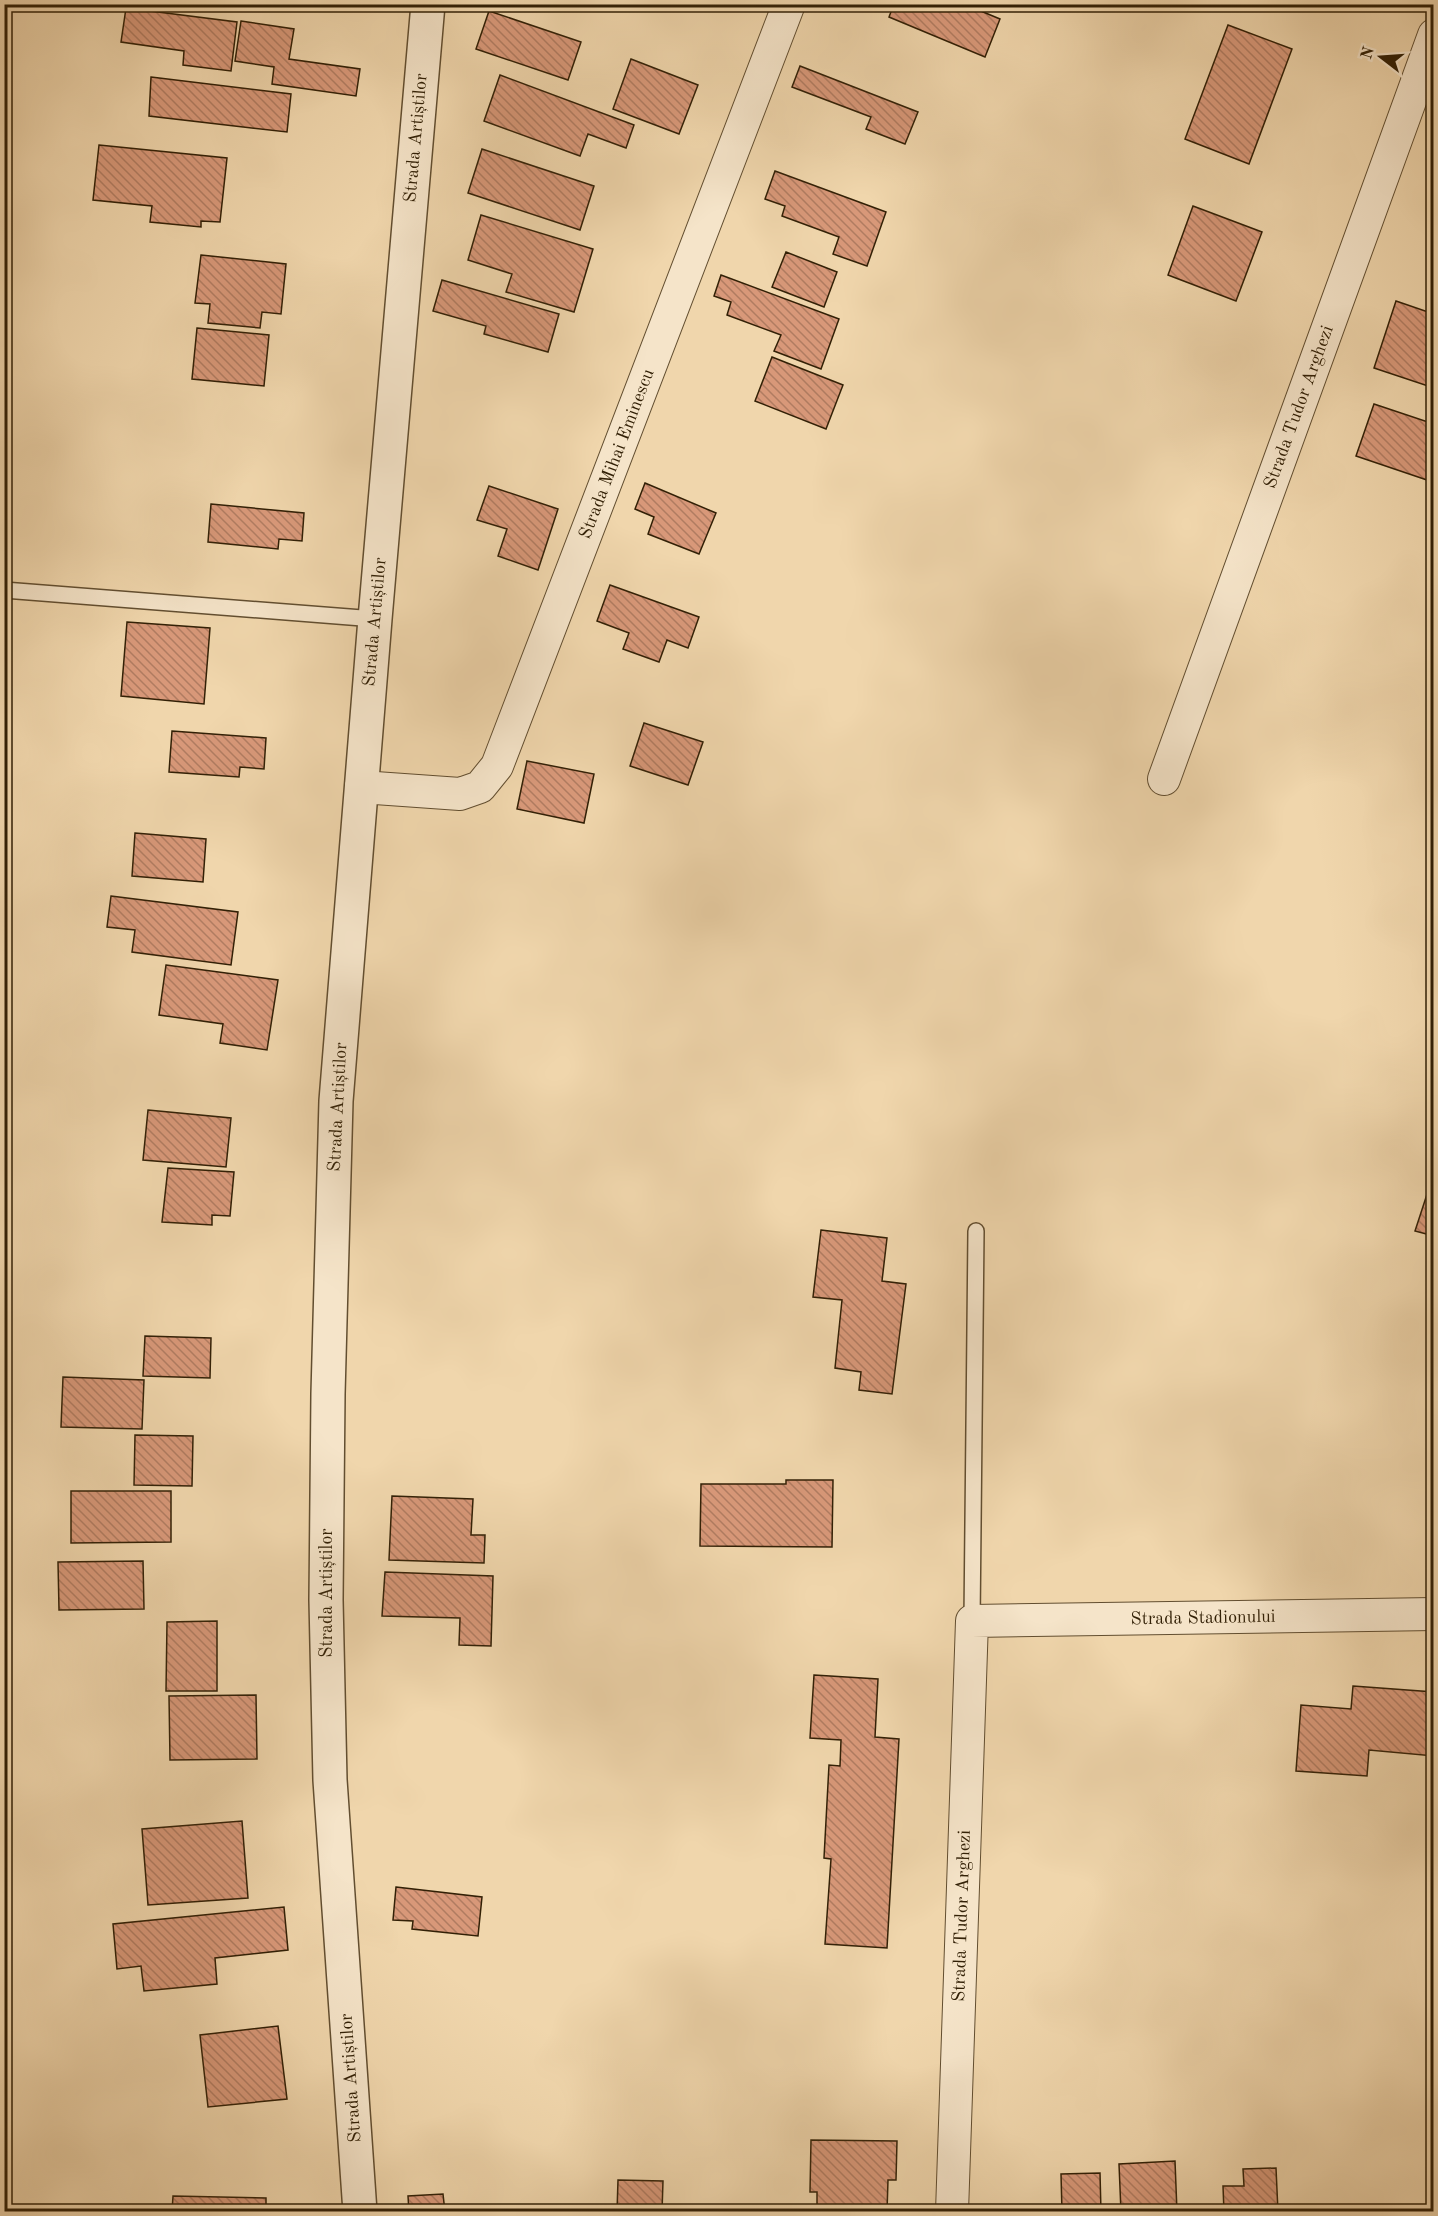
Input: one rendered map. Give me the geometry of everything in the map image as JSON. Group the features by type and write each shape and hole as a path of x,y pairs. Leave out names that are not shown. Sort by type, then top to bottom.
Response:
{"street":[{"name":"Strada Artiștilor","path":"360,2211 330,1780 326,1600 328,1394 336,1101 428,4"},
{"name":"Strada Mihai Eminescu","path":"362,787 460,794 480,787 497,766 789,4"},
{"name":"Strada Tudor Arghezi","path":"1164,779 1434,35"},
{"name":"Strada Stadionului","path":"972,1621 1434,1614"},
{"name":"Strada Tudor Arghezi","path":"952,2211 972,1621"}],"lane":[{"path":"4,590 375,619"},
{"path":"972,1621 976,1231"}],"building":[{"path":"894,4 964,4 1000,19 985,57 889,17"},
{"path":"126,8 237,22 231,71 183,65 184,51 121,42"},
{"path":"489,11 581,42 568,80 476,49"},
{"path":"241,21 294,29 289,59 360,69 356,96 272,84 274,67 235,61"},
{"path":"1228,25 1292,49 1249,164 1185,139"},
{"path":"631,59 698,85 679,134 613,109"},
{"path":"800,66 918,112 905,144 866,129 871,117 792,87"},
{"path":"500,75 634,125 626,148 588,134 580,156 484,121"},
{"path":"151,77 291,94 287,132 149,116"},
{"path":"99,145 227,158 220,222 201,221 201,227 150,222 152,206 93,200"},
{"path":"482,149 594,186 580,230 468,193"},
{"path":"775,171 886,212 867,266 833,254 839,237 782,216 785,206 765,199"},
{"path":"1193,206 1262,232 1236,301 1168,275"},
{"path":"481,215 593,249 574,312 506,292 512,274 468,260"},
{"path":"786,252 837,272 824,307 772,287"},
{"path":"201,255 286,264 281,314 262,312 260,328 208,323 210,304 195,303"},
{"path":"721,275 839,319 821,369 774,351 781,335 727,315 731,302 714,296"},
{"path":"442,280 559,314 548,352 484,334 486,326 433,311"},
{"path":"1396,301 1434,314 1434,388 1374,368"},
{"path":"197,328 269,335 264,386 192,379"},
{"path":"772,357 843,385 826,429 755,401"},
{"path":"1374,404 1434,424 1434,461 1427,480 1356,456"},
{"path":"645,483 716,513 699,554 648,534 654,517 635,509"},
{"path":"489,486 558,509 538,570 498,556 507,529 477,520"},
{"path":"211,504 304,513 302,541 279,539 278,549 208,542"},
{"path":"610,585 699,617 688,648 667,640 659,662 623,649 629,633 597,621"},
{"path":"127,622 210,628 204,704 121,696"},
{"path":"644,723 703,742 688,785 630,766"},
{"path":"172,731 266,738 264,769 240,767 239,777 169,772"},
{"path":"527,761 594,774 584,823 517,809"},
{"path":"135,833 206,839 203,882 132,876"},
{"path":"111,896 238,912 231,965 132,952 135,930 107,927"},
{"path":"166,965 278,980 267,1050 220,1043 223,1024 159,1015"},
{"path":"148,1110 231,1118 226,1167 143,1160"},
{"path":"168,1168 234,1172 230,1216 212,1215 212,1225 162,1222"},
{"path":"1431,1182 1434,1183 1434,1236 1415,1231"},
{"path":"821,1230 887,1238 882,1281 906,1284 892,1394 859,1390 861,1372 835,1368 842,1300 813,1297"},
{"path":"145,1336 211,1338 210,1378 143,1376"},
{"path":"63,1377 144,1380 142,1429 61,1427"},
{"path":"135,1435 193,1436 192,1486 134,1485"},
{"path":"786,1480 833,1480 832,1547 700,1546 701,1484 786,1484"},
{"path":"71,1491 171,1491 171,1542 71,1543"},
{"path":"392,1496 473,1499 471,1535 485,1535 484,1563 389,1560"},
{"path":"143,1561 144,1609 59,1610 58,1562"},
{"path":"385,1572 493,1576 491,1646 459,1645 460,1618 382,1616"},
{"path":"217,1621 217,1691 166,1691 167,1622"},
{"path":"814,1675 878,1679 875,1737 899,1739 887,1948 825,1944 831,1859 824,1858 829,1765 840,1766 841,1740 810,1738"},
{"path":"1353,1686 1434,1692 1434,1756 1369,1750 1367,1776 1296,1771 1301,1705 1351,1709"},
{"path":"256,1695 257,1759 170,1760 169,1696"},
{"path":"242,1821 248,1898 148,1905 142,1829"},
{"path":"396,1887 482,1897 478,1936 412,1929 413,1921 393,1920"},
{"path":"284,1907 288,1950 215,1958 217,1984 144,1991 141,1966 117,1969 113,1924"},
{"path":"278,2026 287,2099 208,2107 200,2035"},
{"path":"811,2140 897,2141 896,2180 888,2180 887,2212 817,2212 817,2192 810,2192"},
{"path":"1175,2161 1177,2212 1121,2212 1119,2164"},
{"path":"1276,2168 1278,2212 1224,2212 1223,2186 1244,2186 1243,2169"},
{"path":"1100,2173 1101,2212 1062,2212 1061,2174"},
{"path":"618,2180 663,2181 662,2212 617,2212"},
{"path":"443,2194 445,2212 409,2212 408,2196"},
{"path":"173,2196 266,2198 266,2212 172,2212"}]}
